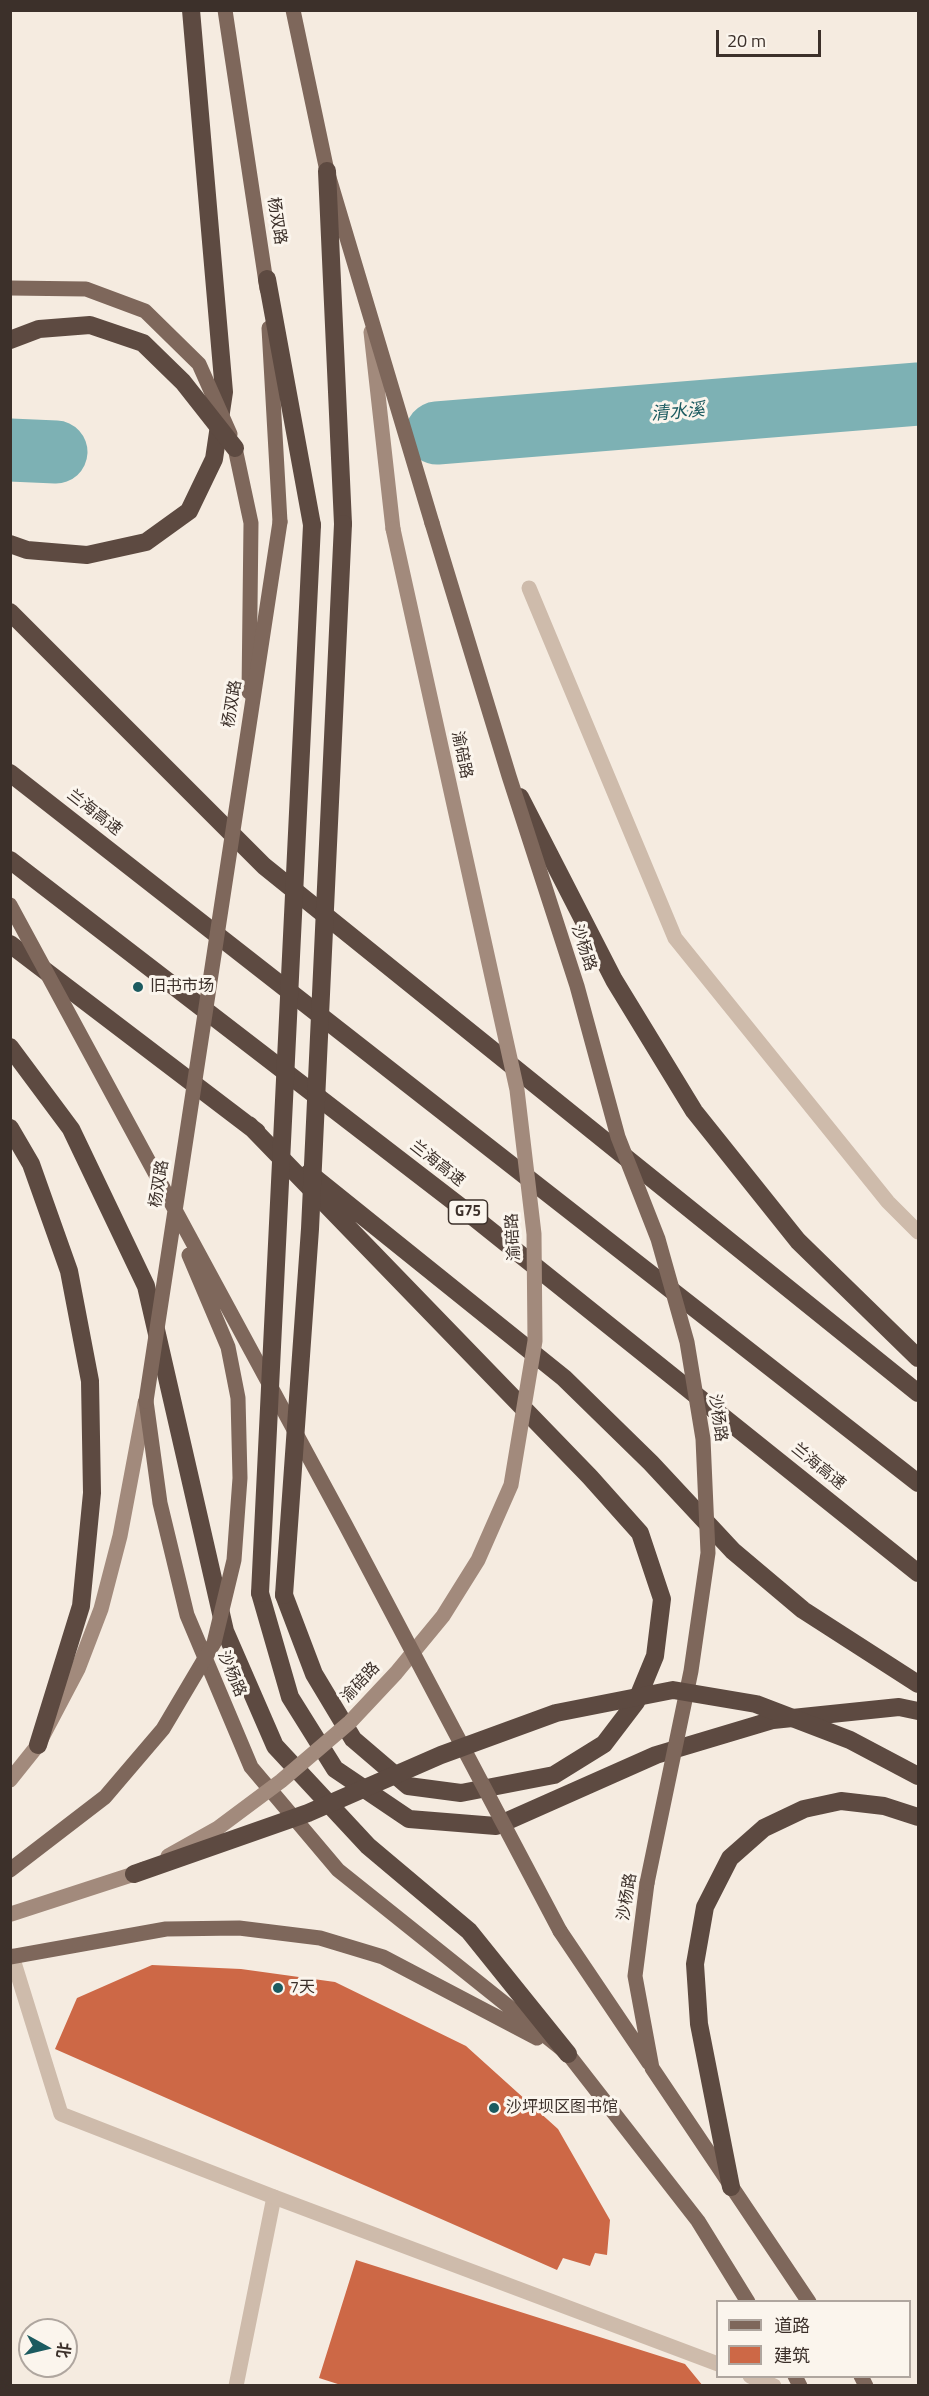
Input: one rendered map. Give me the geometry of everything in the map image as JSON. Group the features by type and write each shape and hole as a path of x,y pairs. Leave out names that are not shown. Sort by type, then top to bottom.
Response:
{"highway":[{"path":"10,544 27,550 87,555 146,542 189,511 214,459 224,392 191,10"},
{"path":"249,1125 573,1460 640,1533 662,1599 655,1656 636,1702 604,1744 554,1775 461,1793 408,1786 353,1739 314,1674 284,1595 310,1229 343,524 327,171"},
{"path":"267,279 312,525 260,1593 290,1697 335,1769 409,1819 496,1826 656,1755 773,1720 900,1707 918,1711"},
{"path":"10,340 39,329 90,325 143,343 183,382 236,448"},
{"path":"10,612 264,866 918,1394"},
{"name":"兰海高速","path":"10,773 918,1483"},
{"path":"509,776 614,980 694,1111 798,1241 918,1358"},
{"name":"兰海高速","path":"10,860 466,1211 918,1573"},
{"path":"10,944 249,1125 564,1378 651,1463 733,1551 794,1602 918,1684"},
{"path":"10,1047 71,1129 146,1286 225,1631 275,1746 368,1846 469,1931 568,2055"},
{"path":"10,1128 31,1164 69,1271 90,1381 92,1493 81,1606 38,1744"},
{"path":"134,1874 308,1813 441,1755 556,1713 673,1689 756,1704 850,1740 918,1776"},
{"path":"731,2187 699,2024 695,1964 705,1907 730,1858 764,1828 804,1809 841,1801 884,1806 918,1817"}],"main road":[{"name":"杨双路","path":"146,1401 280,522 267,279 225,10"},
{"path":"293,10 327,171"},
{"name":"沙杨路","path":"327,171 369,317 509,776 577,986 618,1137 658,1239 687,1342 703,1439 708,1553 691,1671 647,1883 635,1976 652,2068 808,2300"},
{"path":"10,288 86,289 145,311 199,364 236,448 251,523 249,716"},
{"name":"渝碚路","path":"11,1914 134,1874 218,1828 282,1781 350,1722 396,1673 442,1616 478,1560 510,1485 535,1341 534,1234 517,1090 393,529 369,317"},
{"path":"10,905 351,1535 560,1931 652,2068"},
{"path":"10,1870 105,1797 163,1729 214,1643 234,1560 240,1478 238,1398 228,1347 157,1178"},
{"path":"10,1780 38,1744 78,1669 100,1609 120,1536 146,1401"},
{"name":"沙杨路","path":"146,1401 160,1503 188,1615 251,1767 338,1870 568,2055 698,2221 747,2300"},
{"path":"11,1956 166,1929 239,1928 320,1938 383,1957 568,2055"}],"street":[{"path":"529,588 675,938 888,1202 918,1232"},
{"path":"11,1956 61,2114 716,2364"},
{"path":"236,2385 274,2197"},
{"path":"755,2378 774,2385"}],"building":[{"path":"152,1965 241,1969 335,1982 466,2046 558,2129 610,2220 607,2255 595,2253 590,2266 563,2258 557,2270 55,2049 77,1998"},
{"path":"356,2260 685,2364 703,2386 344,2386 319,2378"}],"waterway":[{"name":"清水溪","path":"437,433 918,394"},
{"path":"10,450 56,452"}],"place":[{"name":"旧书市场","path":"138,987"},
{"name":"7天","path":"278,1988"},
{"name":"沙坪坝区图书馆","path":"494,2108"}]}
